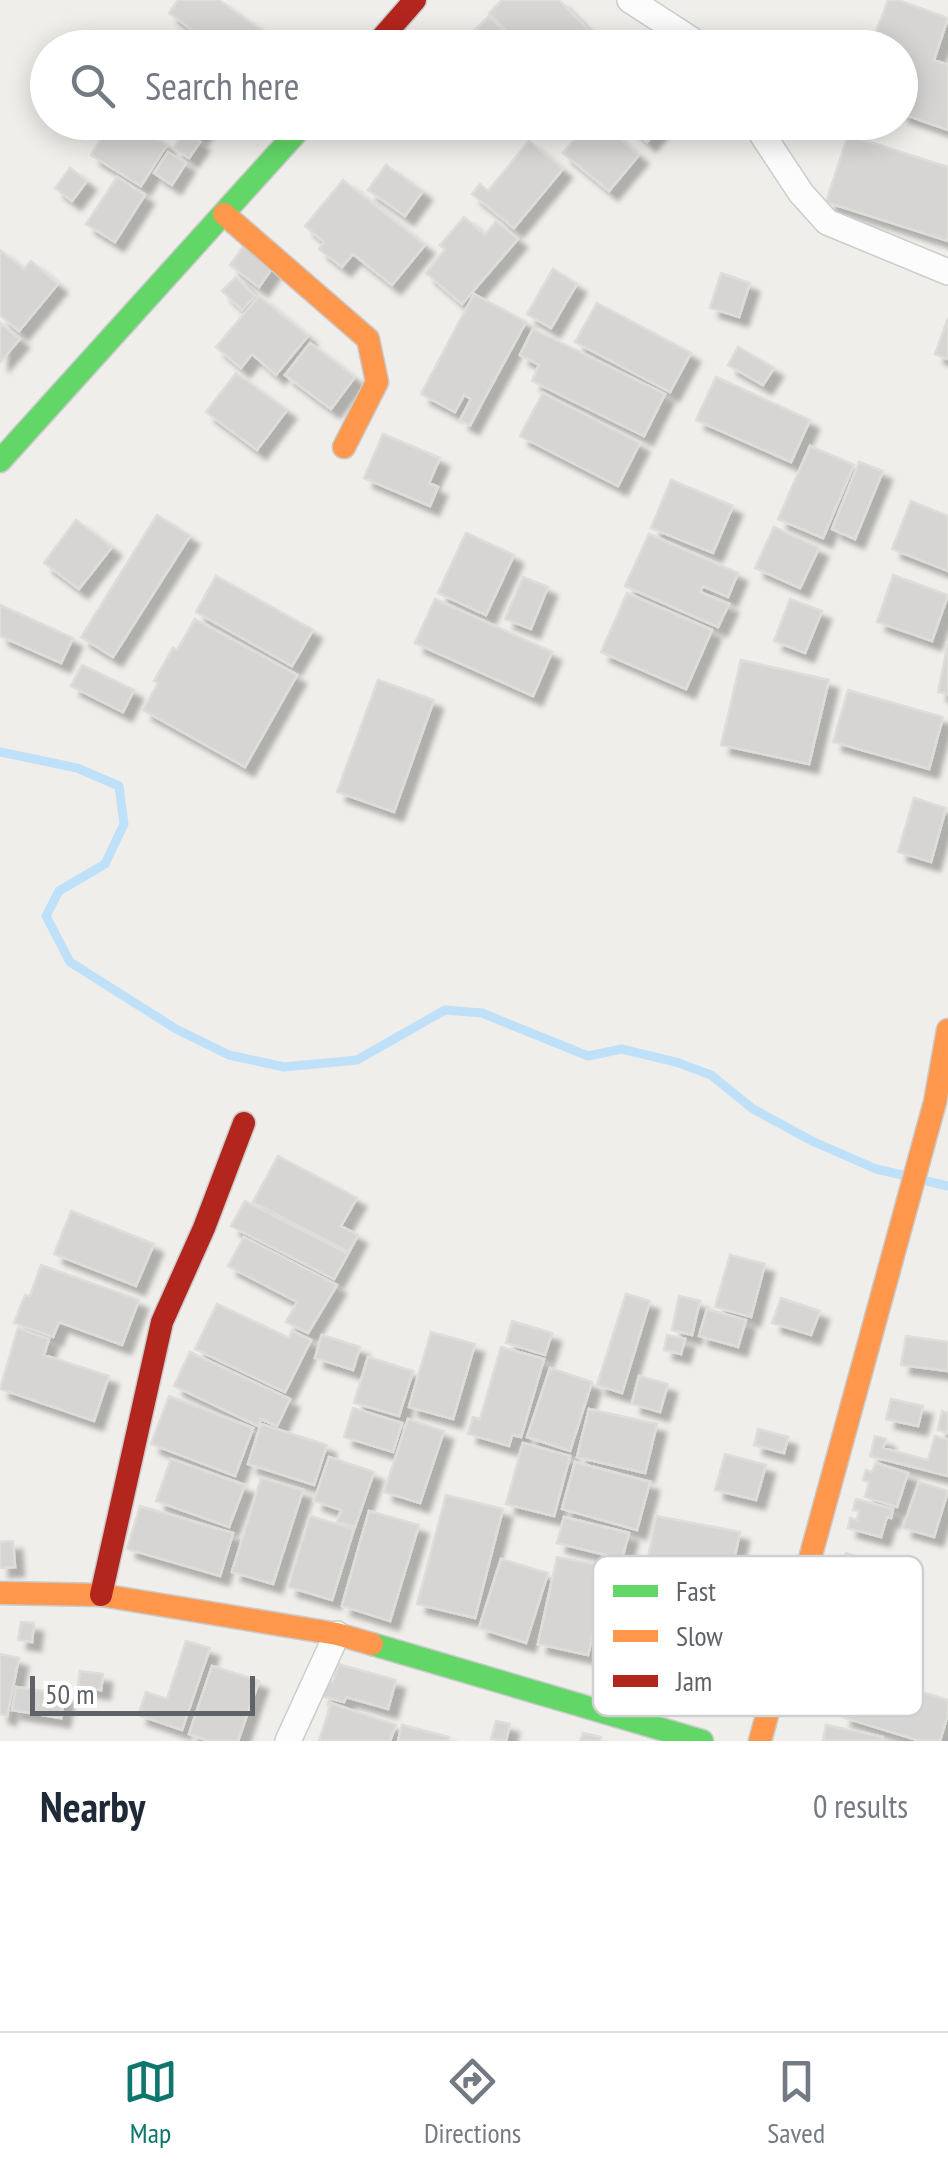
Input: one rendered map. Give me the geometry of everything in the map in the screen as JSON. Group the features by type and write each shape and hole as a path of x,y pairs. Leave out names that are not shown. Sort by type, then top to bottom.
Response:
{"street":[{"path":"388,30 415,0"},
{"path":"630,0 676,30"},
{"path":"0,461 290,140"},
{"path":"766,140 801,194 827,222 948,272"},
{"path":"224,214 368,339 376,382 344,446"},
{"path":"810,1556 935,1102 948,1030"},
{"path":"101,1595 162,1322 244,1122"},
{"path":"0,1593 101,1595 337,1634 593,1709"},
{"path":"288,1741 337,1634"},
{"path":"617,1716 702,1741"},
{"path":"760,1741 767,1716"}],"building":[{"path":"178,0 219,0 261,30 192,30 169,13"},
{"path":"502,0 559,0 588,30 506,30 489,13"},
{"path":"888,0 948,18 934,60 948,65 948,130 918,119 918,30 877,30"},
{"path":"489,16 503,30 475,30"},
{"path":"100,140 159,140 167,145 141,186 91,155"},
{"path":"179,140 200,142 189,158 174,148"},
{"path":"574,140 621,140 639,155 609,191 563,153"},
{"path":"846,140 864,140 948,167 948,241 826,202"},
{"path":"529,141 563,169 514,228 472,194 480,184 488,191"},
{"path":"168,152 186,163 172,185 154,173"},
{"path":"386,165 423,191 405,216 368,190"},
{"path":"70,168 87,181 72,201 55,188"},
{"path":"117,177 145,195 115,242 86,224"},
{"path":"343,180 425,245 392,285 353,254 342,267 319,249 324,242 305,226"},
{"path":"464,217 485,235 496,221 518,239 462,304 426,273 445,249 440,245"},
{"path":"246,243 275,264 259,287 230,265"},
{"path":"0,250 24,269 31,261 58,284 19,331 0,315"},
{"path":"553,269 577,284 551,328 527,314"},
{"path":"721,273 750,283 739,317 710,308"},
{"path":"236,277 255,296 242,310 222,291"},
{"path":"474,294 526,322 470,425 460,420 471,399 464,395 455,412 421,394"},
{"path":"259,296 308,336 276,375 252,354 241,368 216,347"},
{"path":"597,303 691,353 670,392 575,342"},
{"path":"948,318 948,359 935,354"},
{"path":"0,323 20,339 0,362"},
{"path":"533,329 665,394 644,436 532,381 539,365 520,355"},
{"path":"310,343 355,377 331,409 285,375"},
{"path":"738,347 774,368 763,385 728,365"},
{"path":"236,373 287,410 257,450 206,412"},
{"path":"716,377 810,420 791,462 696,420"},
{"path":"543,393 640,443 618,486 520,436"},
{"path":"383,434 440,458 429,483 438,487 430,506 364,478"},
{"path":"810,446 854,465 823,538 778,519"},
{"path":"859,462 883,471 855,539 832,529"},
{"path":"671,480 733,506 713,553 651,528"},
{"path":"911,501 948,516 948,571 892,549"},
{"path":"157,515 190,536 113,657 81,637"},
{"path":"76,520 112,547 79,589 44,563"},
{"path":"774,527 819,548 800,588 755,568"},
{"path":"466,533 514,555 486,615 438,593"},
{"path":"649,534 738,573 728,597 703,586 700,592 729,604 718,627 625,586"},
{"path":"893,575 948,595 932,641 877,622"},
{"path":"216,576 313,630 292,666 196,612"},
{"path":"523,577 548,587 531,629 505,619"},
{"path":"627,593 712,630 686,689 601,652"},
{"path":"435,599 552,652 533,696 415,643"},
{"path":"790,599 822,611 805,653 774,641"},
{"path":"0,605 73,638 61,663 0,636"},
{"path":"195,619 297,675 245,767 143,710 158,683 154,681"},
{"path":"948,643 948,694 938,692"},
{"path":"741,660 829,680 809,764 721,745"},
{"path":"82,665 134,690 123,712 71,686"},
{"path":"378,680 434,700 394,812 337,792"},
{"path":"848,690 943,717 929,769 833,742"},
{"path":"914,798 946,808 931,862 898,852"},
{"path":"278,1156 357,1198 341,1226 358,1235 349,1252 253,1202"},
{"path":"245,1201 348,1254 334,1279 231,1226"},
{"path":"71,1211 154,1244 136,1286 54,1254"},
{"path":"244,1237 337,1285 308,1333 286,1322 297,1302 228,1266"},
{"path":"730,1255 765,1264 751,1317 715,1307"},
{"path":"41,1265 139,1300 122,1345 59,1322 53,1337 14,1323 25,1295 30,1296"},
{"path":"626,1294 650,1301 622,1393 597,1385"},
{"path":"679,1296 700,1301 692,1335 672,1330"},
{"path":"781,1298 820,1311 811,1335 772,1323"},
{"path":"217,1304 289,1338 292,1331 311,1340 285,1392 195,1349"},
{"path":"707,1309 746,1320 738,1347 699,1336"},
{"path":"512,1321 552,1333 545,1355 506,1343"},
{"path":"18,1328 49,1339 44,1355 109,1376 94,1421 0,1389"},
{"path":"431,1332 475,1344 453,1419 409,1407"},
{"path":"322,1335 360,1347 353,1370 315,1358"},
{"path":"667,1335 685,1339 681,1354 664,1350"},
{"path":"906,1336 948,1342 948,1371 901,1365"},
{"path":"501,1347 544,1359 521,1437 512,1435 509,1446 468,1434 473,1417 480,1419"},
{"path":"190,1352 290,1399 277,1426 261,1419 258,1426 174,1386"},
{"path":"368,1357 413,1371 399,1416 354,1403"},
{"path":"550,1368 592,1382 570,1451 527,1437"},
{"path":"639,1376 668,1384 660,1412 632,1404"},
{"path":"169,1396 253,1428 235,1476 151,1444"},
{"path":"891,1399 923,1406 918,1426 886,1419"},
{"path":"353,1408 402,1423 393,1452 344,1437"},
{"path":"589,1409 657,1424 645,1473 577,1457"},
{"path":"942,1411 948,1413 948,1433 938,1430"},
{"path":"408,1419 444,1431 420,1503 384,1492"},
{"path":"261,1424 327,1445 314,1485 248,1464"},
{"path":"758,1429 788,1437 784,1453 754,1445"},
{"path":"875,1436 886,1439 883,1448 928,1460 935,1436 948,1440 948,1476 870,1456"},
{"path":"523,1443 570,1456 554,1516 506,1504"},
{"path":"725,1454 766,1465 756,1500 715,1490"},
{"path":"329,1457 374,1472 355,1527 337,1522 341,1510 314,1501"},
{"path":"171,1459 245,1485 229,1527 156,1501"},
{"path":"575,1462 650,1482 637,1530 562,1509"},
{"path":"876,1463 908,1473 897,1507 865,1497 869,1482 863,1480 866,1470 872,1472"},
{"path":"261,1478 303,1490 273,1584 232,1572"},
{"path":"919,1482 948,1491 934,1537 903,1528"},
{"path":"446,1495 503,1509 475,1618 417,1604"},
{"path":"856,1499 893,1509 881,1537 848,1528 850,1518 857,1520 859,1511 853,1510"},
{"path":"140,1506 233,1533 220,1576 127,1549"},
{"path":"369,1511 419,1525 390,1621 342,1606"},
{"path":"310,1516 354,1529 332,1600 288,1587"},
{"path":"656,1516 740,1532 735,1556 648,1556"},
{"path":"564,1517 629,1533 623,1556 557,1543"},
{"path":"13,1541 15,1567 0,1568 0,1542"},
{"path":"557,1557 593,1564 593,1633 588,1655 538,1644"},
{"path":"501,1559 548,1573 526,1643 479,1628"},
{"path":"21,1622 34,1623 32,1642 18,1640"},
{"path":"186,1641 210,1648 182,1730 138,1715 146,1692 167,1699"},
{"path":"0,1654 19,1658 7,1716 0,1714"},
{"path":"338,1664 396,1680 388,1709 346,1697 344,1702 321,1696 326,1680 333,1682"},
{"path":"212,1666 259,1681 238,1741 209,1741 189,1734"},
{"path":"80,1671 103,1674 101,1690 78,1687"},
{"path":"16,1687 65,1694 61,1718 12,1710"},
{"path":"923,1692 948,1700 940,1741 920,1741 842,1717 923,1716"},
{"path":"331,1703 396,1725 390,1741 319,1741"},
{"path":"496,1721 510,1724 506,1741 491,1739"},
{"path":"402,1725 449,1737 448,1741 398,1741"},
{"path":"826,1725 882,1737 881,1741 823,1741"},
{"path":"583,1733 601,1737 600,1741 580,1741"}],"waterway":[{"path":"0,752 77,768 119,786 124,824 105,864 59,891 46,916 70,962 176,1029 229,1055 284,1067 357,1060 445,1010 482,1013 588,1056 622,1049 711,1075 753,1109 812,1141 876,1169 907,1176"},
{"path":"922,1180 948,1186"}],"traffic: fast":[{"path":"0,461 290,140"},
{"path":"372,1644 593,1709"},
{"path":"617,1716 702,1741"}],"traffic: slow":[{"path":"224,214 368,339 377,382 344,447"},
{"path":"811,1556 935,1102 948,1030"},
{"path":"0,1593 101,1595 337,1634 372,1644"},
{"path":"760,1741 767,1716"}],"traffic: jam":[{"path":"389,30 415,0"},
{"path":"101,1595 162,1322 204,1228 244,1123"}]}
